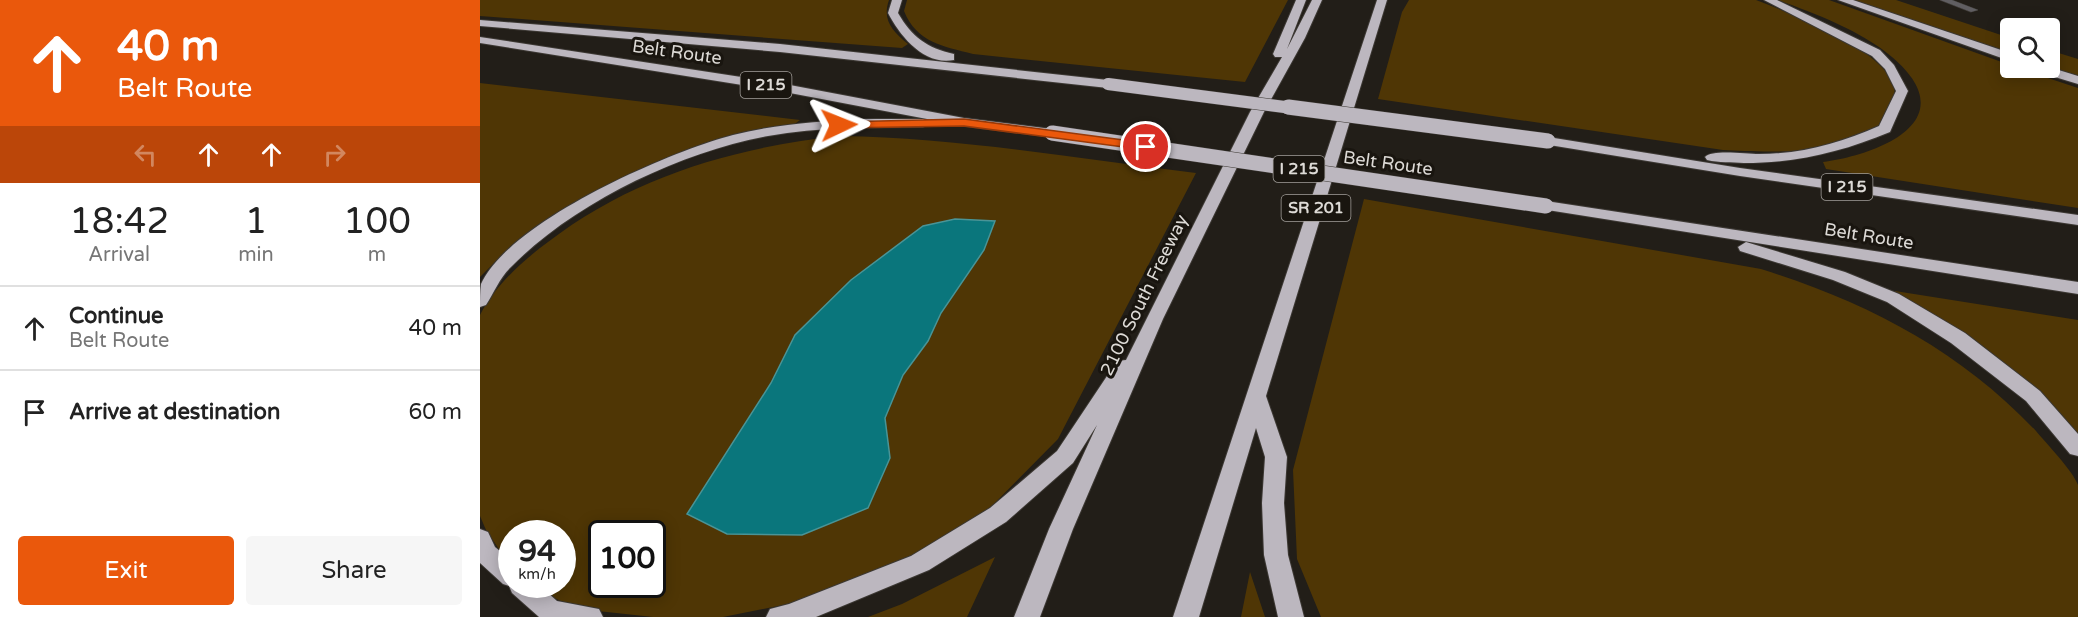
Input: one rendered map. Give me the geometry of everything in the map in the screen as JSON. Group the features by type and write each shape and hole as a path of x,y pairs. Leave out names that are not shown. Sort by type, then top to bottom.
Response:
{"highway":[{"path":"897,0 893,13 901,29 910,41 935,54 1072,80"},
{"path":"1257,112 1301,0"},
{"name":"2100 South Freeway","path":"1027,617 1061,529 1154,319 1219,193 1257,112 1299,38 1317,0"},
{"name":"SR 201","path":"1186,617 1382,0"},
{"path":"1375,20 1395,0"},
{"path":"1617,151 1777,159 1819,154 1850,145 1885,129 1902,91 1890,68 1876,53 1769,0"},
{"path":"1843,0 2000,54"},
{"name":"Belt Route","path":"480,23 780,48 1108,84 1548,141 1740,172 2078,220"},
{"name":"Belt Route","path":"480,40 774,86 964,123 1052,133 1546,206 2078,288"},
{"path":"2060,74 2078,80"},
{"path":"480,302 503,265 538,234 589,201 636,176 726,141 796,128 896,123 964,123"},
{"path":"1622,218 1771,253 1839,276 1893,298 1958,338 2033,396 2078,448"},
{"path":"779,617 790,616 920,563 998,515 1065,457 1154,319"},
{"path":"1257,397 1276,457 1273,503 1276,555 1291,617"},
{"path":"480,539 485,553 498,564"},
{"path":"535,598 551,612 590,617"}],"lane":[{"path":"1944,0 1974,10"}],"shaded area":[{"path":"480,0 889,0 887,13 890,25 908,44 902,48 480,16"},
{"path":"907,0 1288,0 1245,82 973,54 932,42 924,37 909,22 904,11"},
{"path":"1409,0 1756,0 1831,32 1868,55 1892,81 1895,91 1894,101 1880,125 1863,136 1817,149 1766,151 1723,150 1378,99 1402,12"},
{"path":"1778,0 1829,0 2000,61 2000,78 2048,78 2078,88 2078,208 1826,169 1823,162 1868,151 1889,142 1907,130 1918,116 1920,99 1913,79 1892,57 1866,39"},
{"path":"1850,0 1896,0 2000,35 2000,52"},
{"path":"2060,53 2078,59 2078,80 2060,73"},
{"path":"480,83 800,120 792,126 776,128 644,171 531,233 480,277"},
{"path":"840,136 885,138 1018,150 1196,173 1058,439 981,517 911,557 788,604 723,617 653,617 579,609 554,598 576,598 576,520 498,520 498,548 480,516 480,315 486,304 519,266 580,219 650,183 724,157 762,148"},
{"path":"1364,199 1761,269 1838,297 1909,332 1975,376 2006,402 2036,431 2075,479 2078,485 2078,617 1321,617 1297,559 1293,470"},
{"path":"1895,291 2078,320 2078,436 2004,363 1953,326 1899,300"},
{"path":"995,557 967,617 868,617 902,604"},
{"path":"1250,572 1265,617 1241,617"}],"water":[{"path":"955,219 995,221 984,250 941,313 928,341 903,375 885,418 890,458 868,508 802,535 727,534 687,514 771,383 795,335 851,280 923,226"}],"route":[{"path":"839,125 964,123 1146,147"}]}
